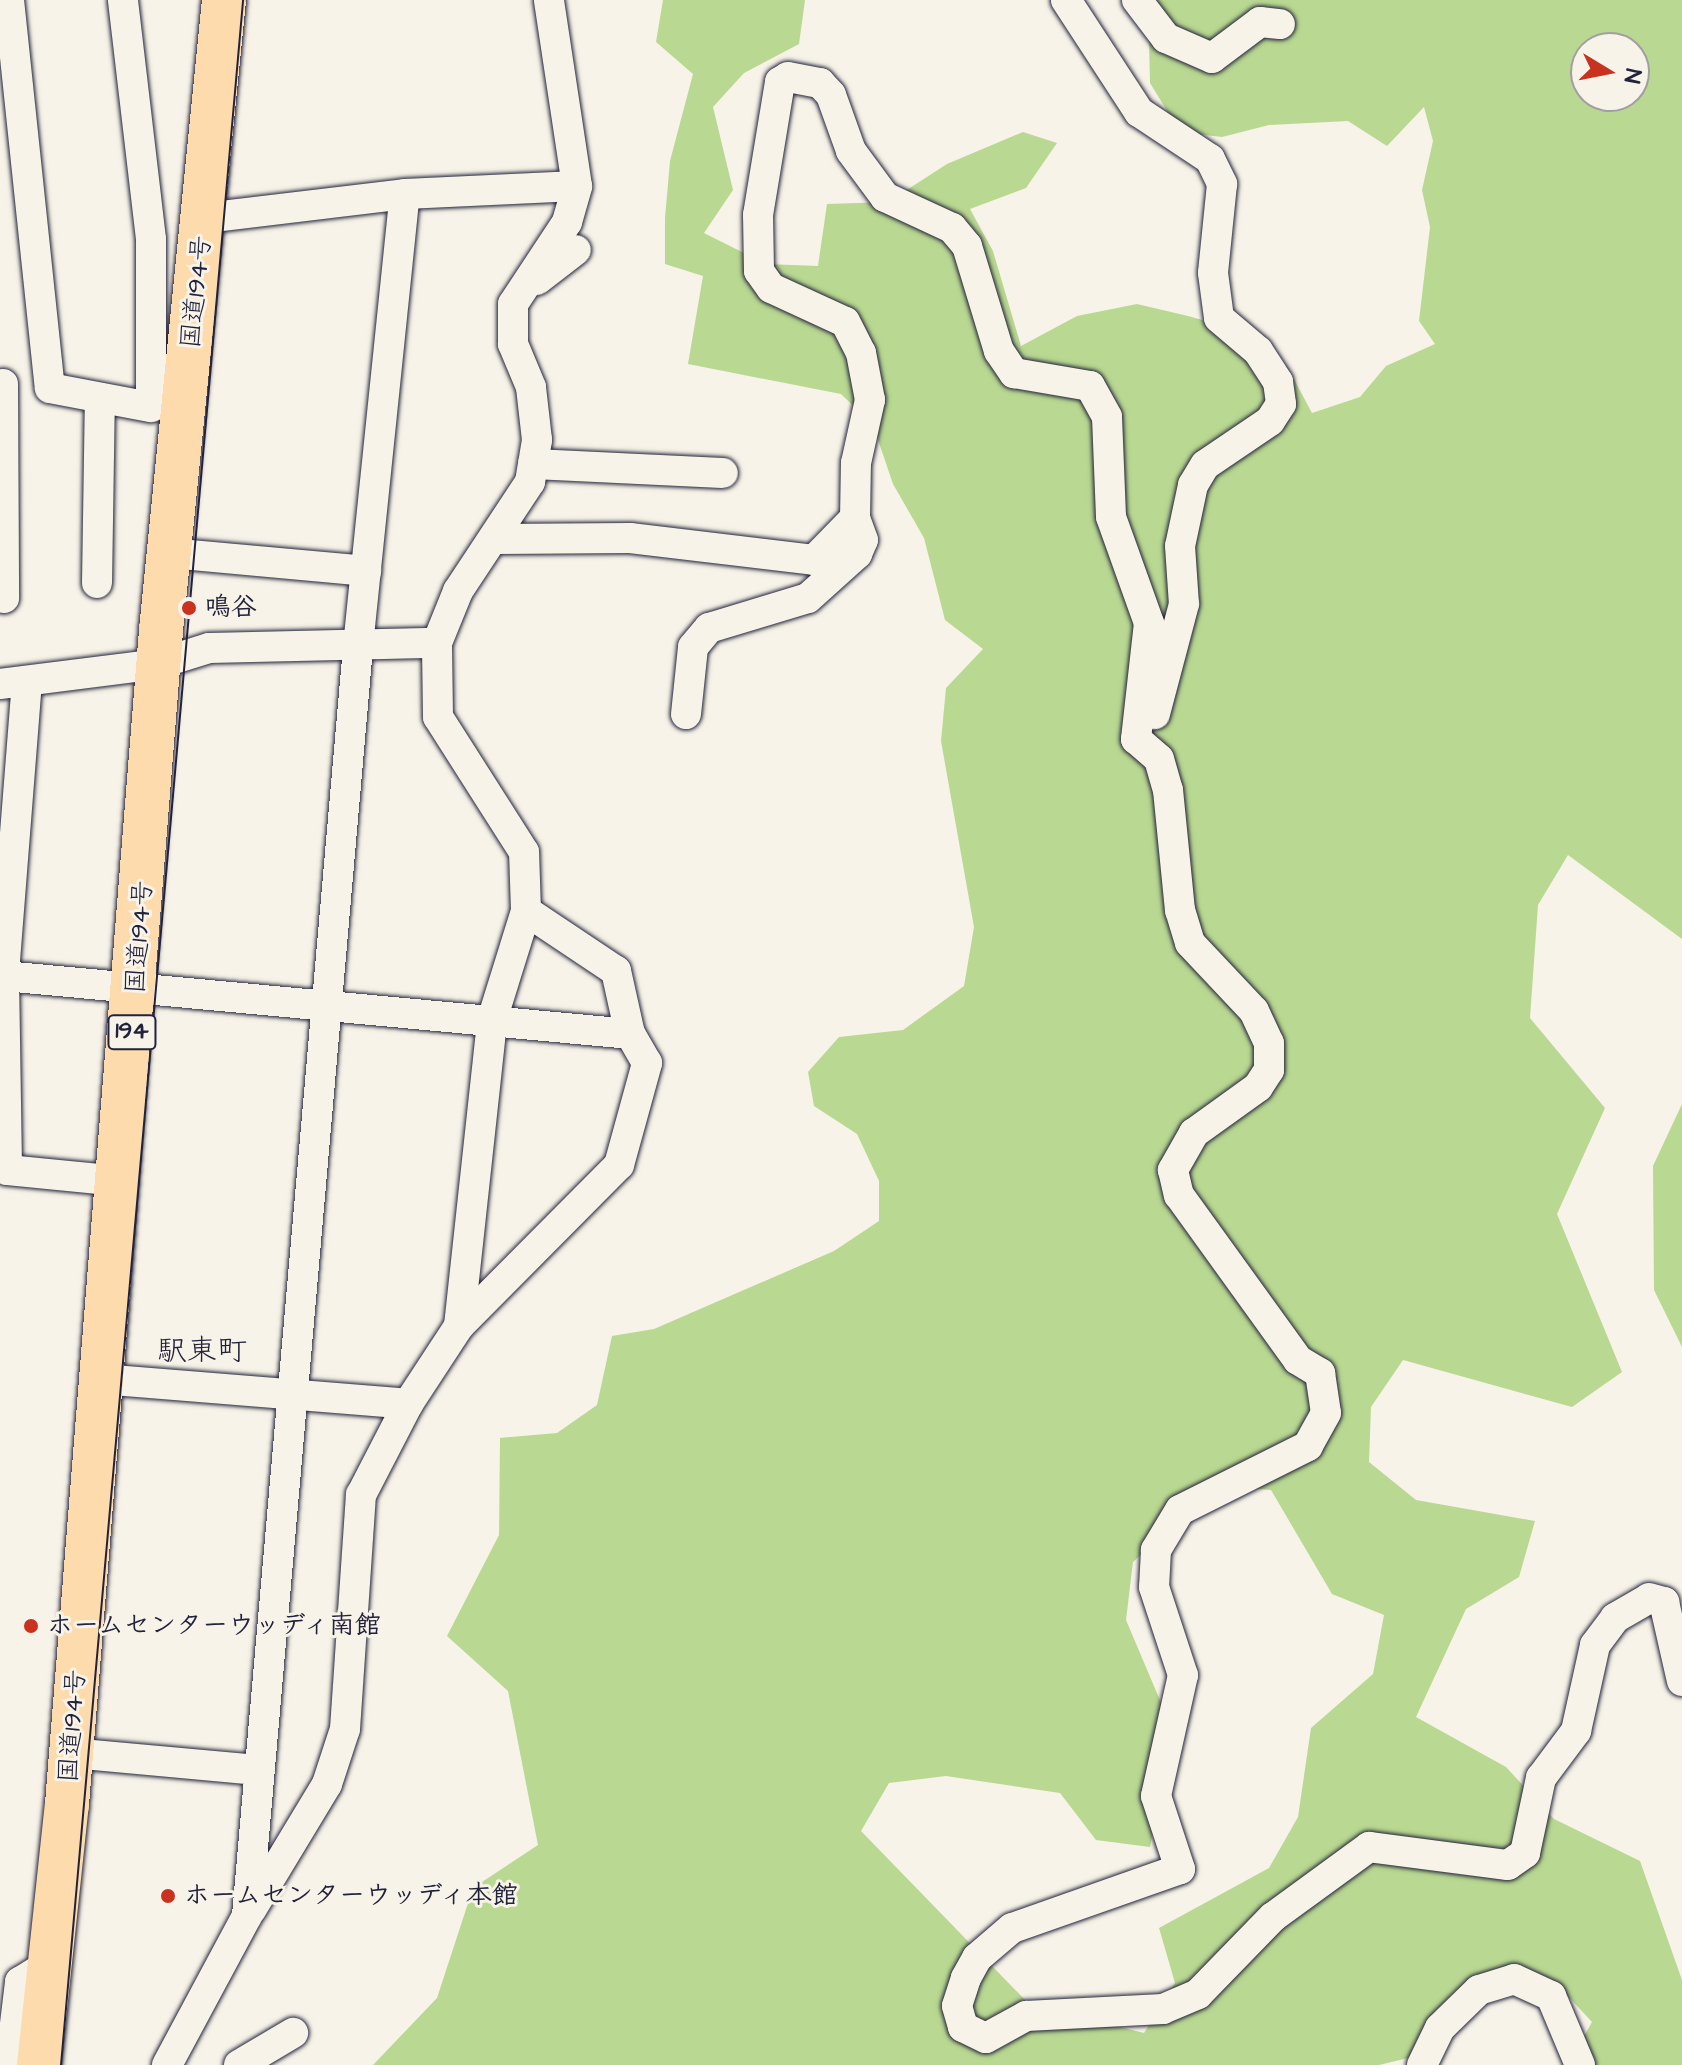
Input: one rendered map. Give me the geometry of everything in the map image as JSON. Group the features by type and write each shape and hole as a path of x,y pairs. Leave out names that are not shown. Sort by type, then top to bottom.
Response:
{"highway":[{"name":"国道194号","path":"39,2065 71,1753 100,1379 136,990 158,664 205,218 224,0"}],"street":[{"path":"9,0 50,388"},
{"path":"4,598 1,384 50,388 151,407 152,292 123,0"},
{"path":"459,1326 492,1020 526,911 524,852 438,717 437,643 458,591 497,539 533,464 531,387 513,344 513,304 567,222 577,186 549,0"},
{"path":"1066,0 1139,112 1210,159 1222,184 1213,273 1219,318 1258,351 1278,382 1281,404 1270,421 1205,465 1186,505 1184,604 1160,681 1159,759 1190,943 1254,1011 1269,1043 1269,1070 1258,1087 1178,1151 1179,1195 1298,1360 1320,1373 1326,1413 1308,1446 1180,1510 1156,1550 1154,1587 1183,1675 1156,1796 1180,1869 1012,1928 977,1958 966,1978 957,2006 963,2027 986,2038 1026,2016 1149,2011 1198,1994 1273,1917 1369,1847 1508,1865 1525,1853 1541,1778 1576,1731 1595,1645 1615,1618 1649,1598 1664,1602 1682,1681"},
{"path":"1137,0 1166,38 1212,58 1260,22 1280,24"},
{"path":"686,714 693,647 709,628 820,601 857,554 863,540 855,518 856,463 870,400 861,353 845,322 771,288 759,271 758,215 780,82 788,77 820,83 831,95 851,151 885,197 952,228 967,246 999,351 1014,373 1090,386 1107,417 1111,517 1149,623 1136,739 1159,759"},
{"path":"205,218 405,194 577,186"},
{"path":"247,1916 329,1007 358,646 405,194"},
{"path":"513,304 576,250"},
{"path":"152,292 197,297"},
{"path":"97,583 100,398"},
{"path":"533,464 723,473"},
{"path":"497,539 630,538 814,560 855,518"},
{"path":"169,553 366,571"},
{"path":"119,1181 7,1170 4,976 8,684 158,664 209,648 437,643"},
{"path":"167,2065 247,1916 327,1784 345,1729 361,1495 408,1404 459,1326 619,1165 647,1063 630,1034 616,971 526,911"},
{"path":"4,976 630,1034"},
{"path":"100,1379 408,1404"},
{"path":"71,1753 259,1770"},
{"path":"10,2065 20,1982 50,1963"},
{"path":"1422,2065 1440,2028 1479,1990 1514,1979 1551,1996 1580,2065"},
{"path":"239,2065 293,2033"}],"green space":[{"path":"663,0 805,0 799,44 744,73 713,107 733,190 704,233 766,264 818,266 827,204 888,202 947,164 1023,132 1057,143 1026,188 970,209 993,251 1021,346 1077,316 1137,304 1238,330 1287,366 1312,413 1360,397 1386,366 1435,344 1419,321 1430,227 1422,190 1433,141 1424,107 1387,146 1348,121 1269,125 1222,137 1180,132 1150,83 1148,0 1682,0 1682,939 1568,855 1538,905 1530,1018 1605,1108 1557,1214 1622,1372 1572,1407 1403,1360 1371,1407 1369,1462 1416,1500 1535,1521 1519,1577 1466,1609 1416,1717 1506,1767 1554,1819 1640,1861 1682,1980 1682,2065 1568,2065 1592,2022 1554,1981 1524,1980 1495,1994 1433,2052 1379,2065 373,2065 437,1998 473,1888 538,1845 508,1691 447,1636 499,1535 500,1438 557,1433 597,1405 612,1336 654,1329 834,1251 879,1221 879,1181 857,1134 814,1106 808,1072 839,1037 903,1030 964,986 974,927 941,741 946,688 983,649 945,620 924,538 893,484 873,425 841,394 688,364 703,276 665,264 665,218 670,161 693,74 656,42","holes":["1216,1486 1271,1490 1332,1594 1384,1615 1373,1674 1311,1728 1298,1817 1269,1868 1159,1928 1175,1983 1144,2033 1029,2004 861,1831 889,1783 946,1776 1060,1793 1096,1840 1150,1847 1173,1731 1126,1620 1133,1562"]},
{"path":"1682,1104 1682,1347 1654,1290 1653,1166"}],"tram line":[{"path":"61,2065 243,0"}],"place":[{"name":"鳴谷","path":"189,608"},
{"name":"ホームセンターウッディ南館","path":"31,1626"},
{"name":"ホームセンターウッディ本館","path":"168,1896"}],"district":[{"name":"駅東町","path":"202,1351"}]}
